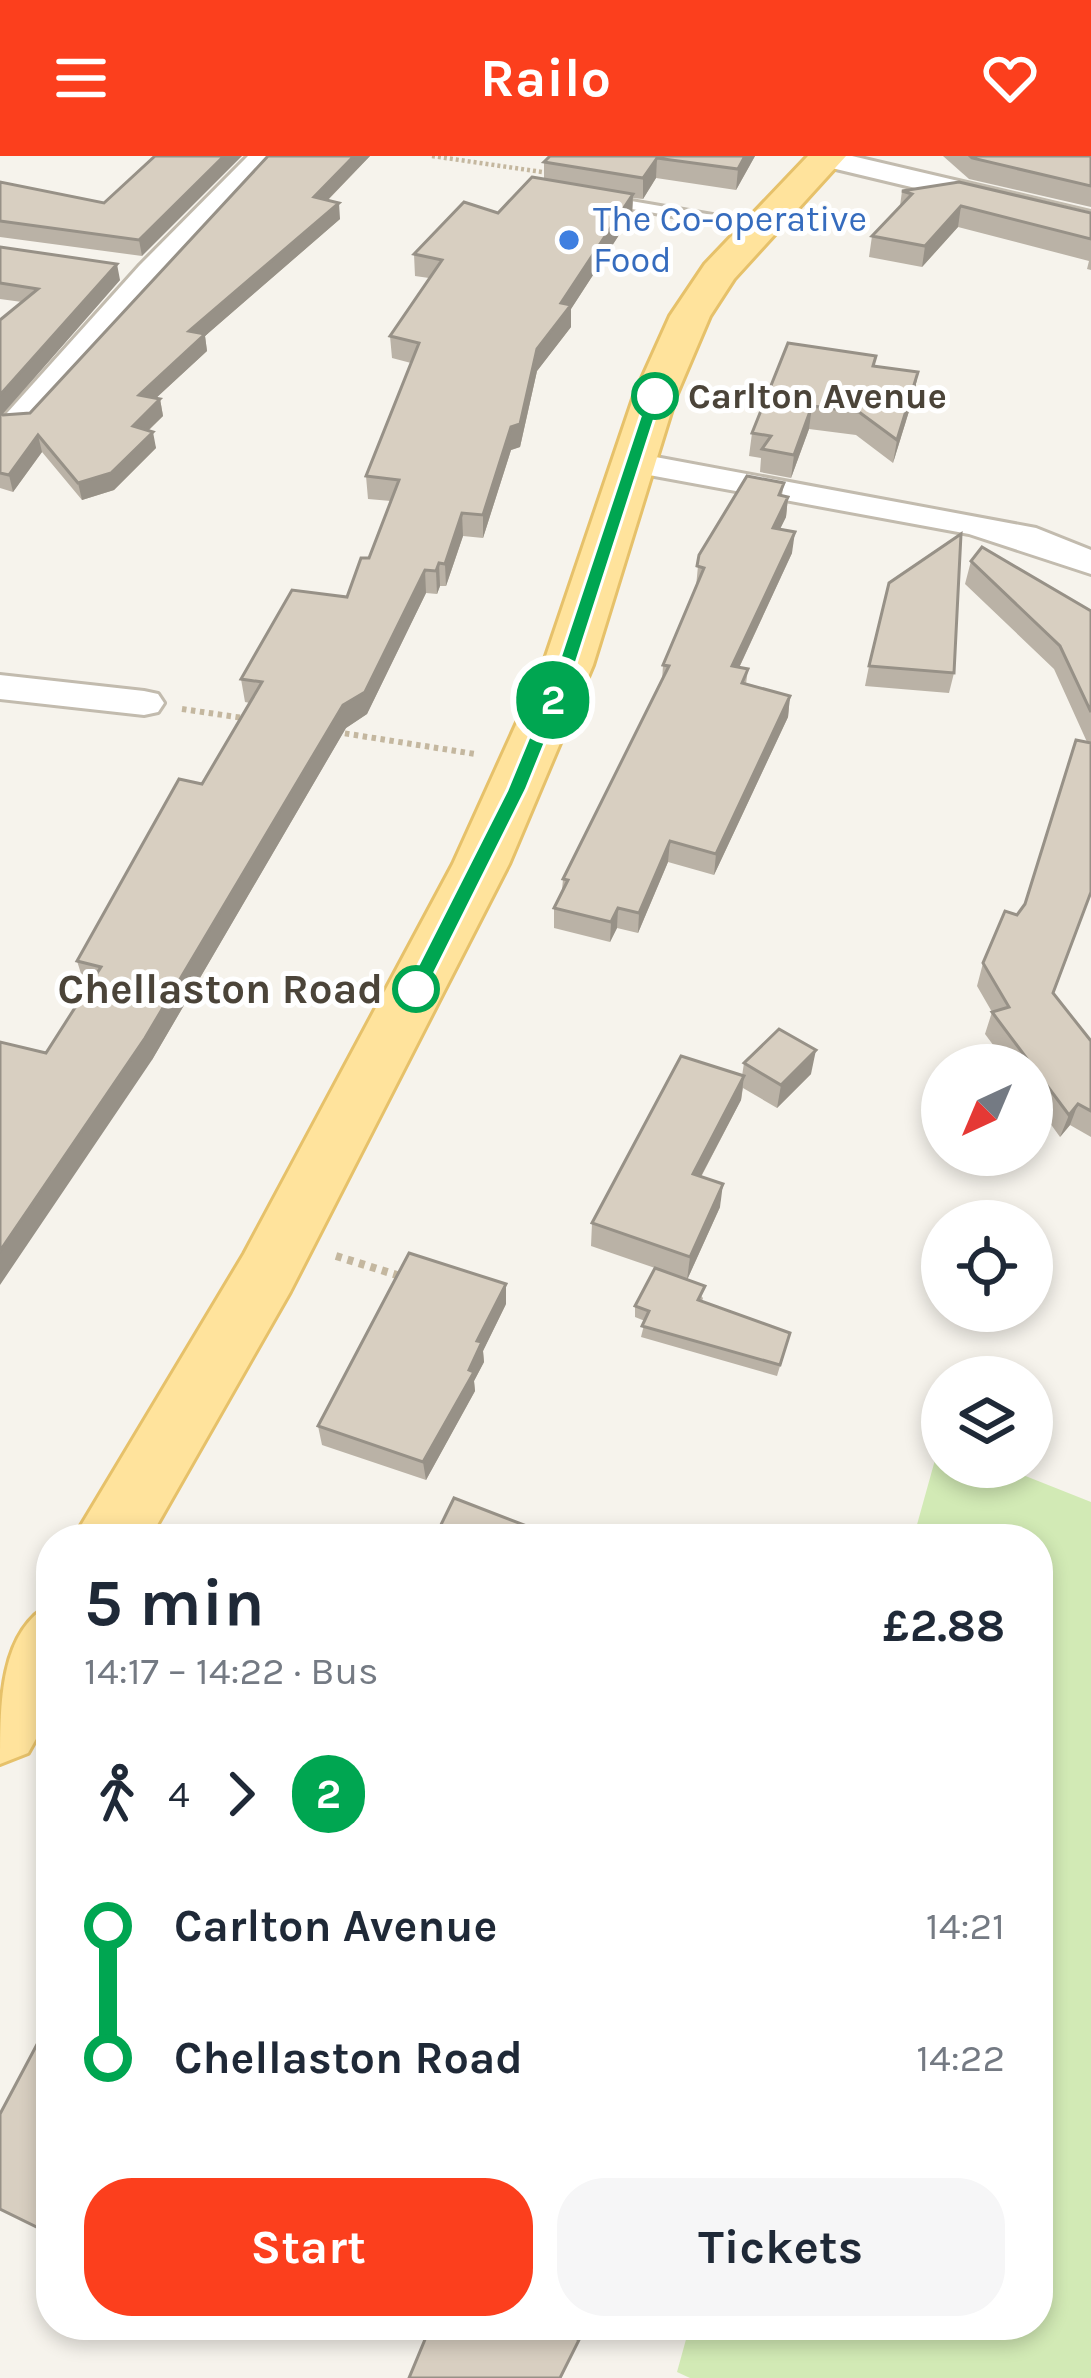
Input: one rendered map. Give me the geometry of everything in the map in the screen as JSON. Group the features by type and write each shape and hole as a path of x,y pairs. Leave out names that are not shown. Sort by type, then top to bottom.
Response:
{"main road":[{"path":"119,1524 267,1273 473,881 568,665 655,396 690,316 759,227 826,157"},
{"path":"0,1726 36,1665"}],"street":[{"path":"20,420 152,271 264,156"},
{"path":"826,157 1091,221"},
{"path":"108,265 152,271"},
{"path":"634,463 969,523 1023,536 1091,563"},
{"path":"0,687 145,703"}],"lane":[{"path":"592,198 759,227"}],"path":[{"path":"145,703 257,720"},
{"path":"325,731 528,762"}],"green space":[{"path":"1053,1487 1091,1502 1091,2378 690,2378 677,2372 686,2340 1053,2340 1053,1524 917,1524 927,1488"}],"building":[{"path":"155,156 224,156 139,240 0,221 0,182 104,203"},
{"path":"268,156 354,156 314,197 339,203 189,331 205,334 139,395 160,399 133,426 153,432 111,473 78,483 38,435 9,475 0,473 0,412 30,413"},
{"path":"550,156 745,156 738,169 657,158 643,178 544,162"},
{"path":"1091,156 1091,186 972,158"},
{"path":"532,177 633,194 561,303 571,305 537,349 520,424 511,427 483,515 462,513 445,564 439,563 436,571 425,570 365,692 343,705 145,1038 0,1251 0,1042 46,1053 101,967 77,961 179,779 202,784 262,682 241,679 292,590 347,597 361,558 369,558 399,480 366,476 419,343 390,336 442,260 414,254 464,202 498,213"},
{"path":"959,182 1091,213 1091,239 961,206 925,246 872,236 912,194 902,191"},
{"path":"0,247 117,264 0,395 0,320 38,289 0,283"},
{"path":"788,343 876,356 873,366 918,372 897,440 859,412 812,406 794,455 762,449 771,436 752,433"},
{"path":"747,476 784,483 779,495 788,497 773,528 795,532 732,666 748,669 742,683 790,696 716,854 670,841 639,913 618,908 611,922 554,908 568,880 563,879 669,666 663,665 704,568 697,566 699,555"},
{"path":"961,534 954,673 869,666 889,583"},
{"path":"982,547 1091,611 1091,712 1060,646 971,561"},
{"path":"1076,740 1091,743 1091,892 1053,993 1091,1041 1091,1111 1078,1104 1069,1115 1053,1094 1053,1044 1016,1044 992,1012 1009,1007 983,963 1005,911 1017,915 1025,904"},
{"path":"779,1029 816,1050 781,1085 744,1063"},
{"path":"681,1056 744,1076 693,1174 723,1184 690,1257 592,1223"},
{"path":"409,1253 506,1284 477,1341 482,1342 469,1370 474,1372 423,1462 318,1426"},
{"path":"655,1268 705,1286 698,1300 790,1333 780,1365 642,1326 649,1311 635,1306"},
{"path":"454,1498 522,1524 441,1524"},
{"path":"36,2046 36,2227 0,2209 0,2114"},
{"path":"425,2340 579,2340 560,2378 409,2378"}],"bus line":[{"name":"2","path":"416,989 517,790 562,679 655,396"}],"place":[{"name":"The Co-operative Food","path":"569,240"},
{"name":"Carlton Avenue","path":"655,396"},
{"name":"Chellaston Road","path":"416,989"}]}
